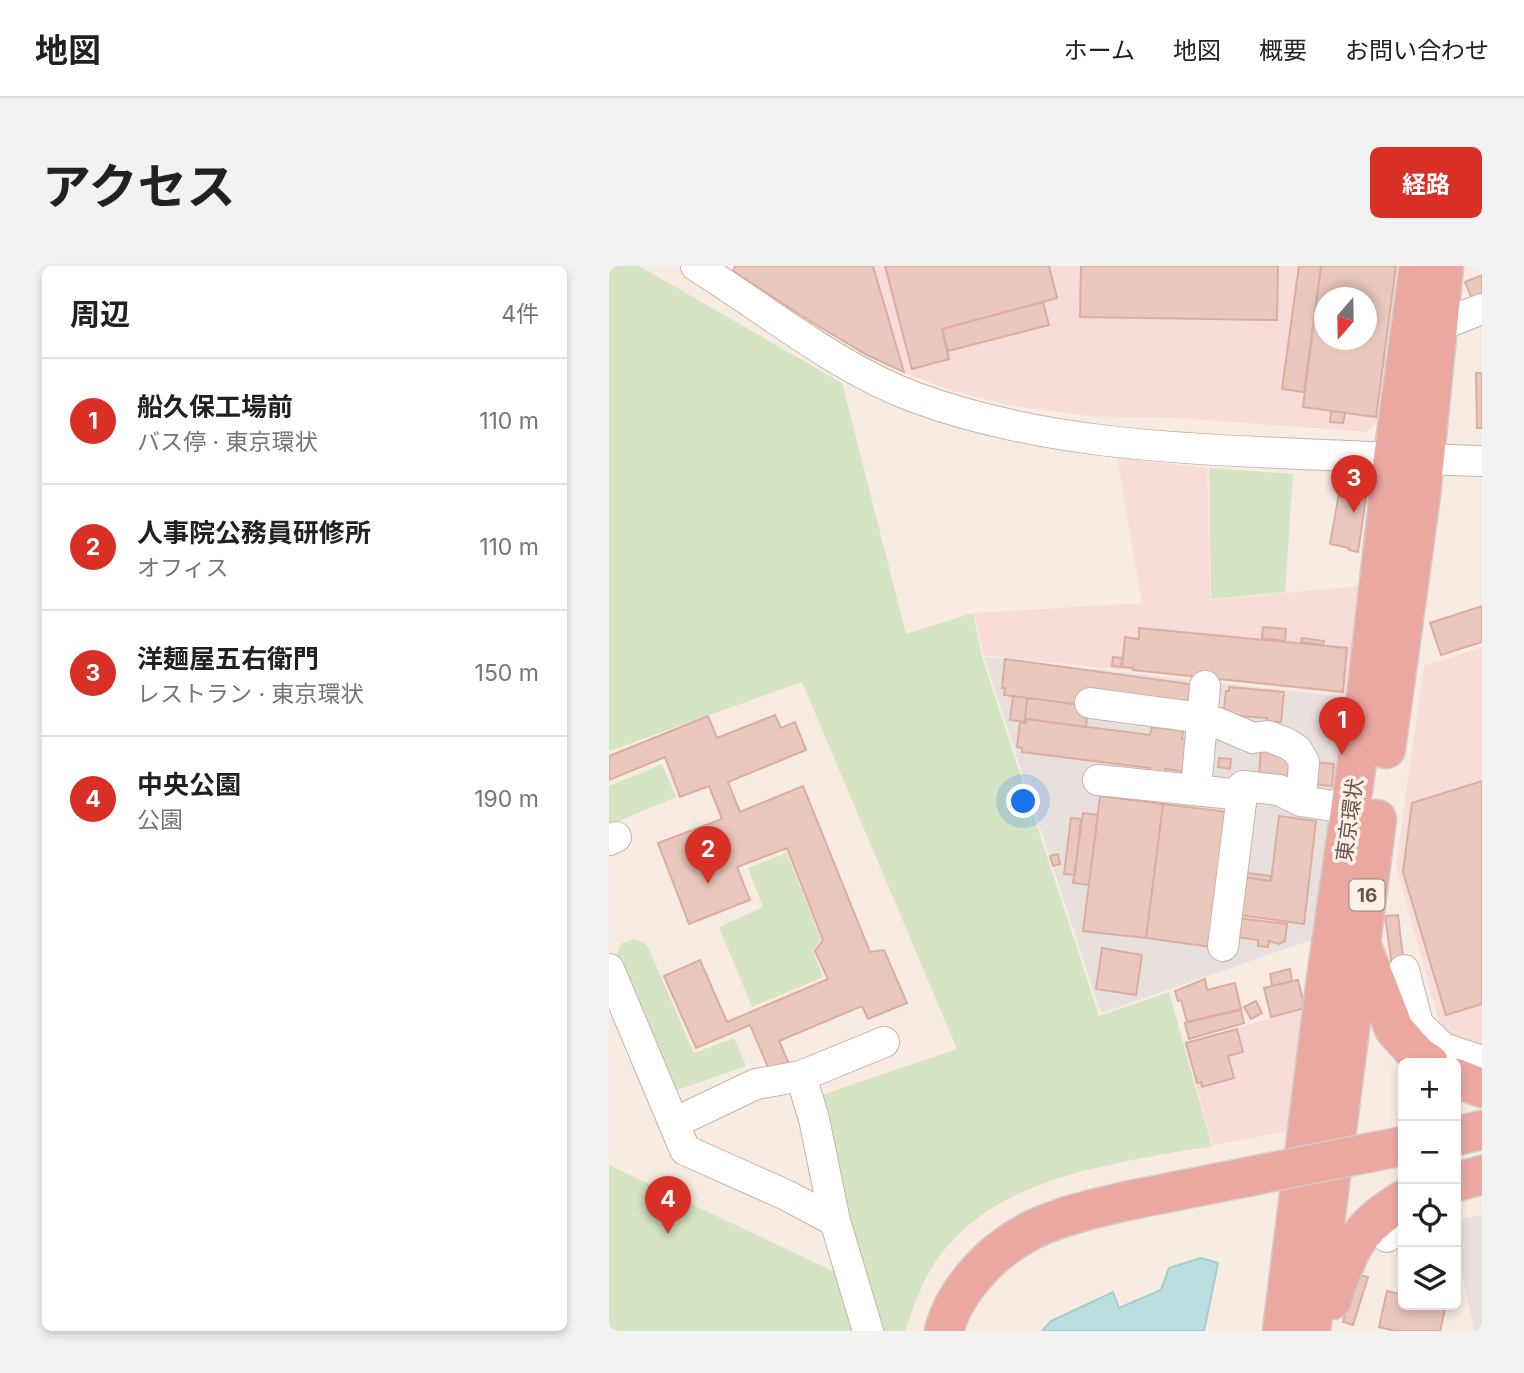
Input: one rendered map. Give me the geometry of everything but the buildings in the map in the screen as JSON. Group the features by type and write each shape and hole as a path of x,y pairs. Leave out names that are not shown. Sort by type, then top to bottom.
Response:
{"highway":[{"name":"東京環状","path":"1311,1331 1360,941 1409,459 1419,266"},
{"name":"東京環状","path":"1282,1331 1325,992 1352,809 1409,459 1438,326 1444,266"},
{"path":"1360,941 1394,1030 1420,1058"},
{"path":"1461,1080 1482,1088"},
{"path":"1461,1135 1482,1130"},
{"path":"964,1331 984,1292 1017,1259 1056,1238 1128,1209 1398,1147"},
{"path":"1461,1153 1482,1148"},
{"path":"944,1331 967,1284 1005,1244 1066,1215 1128,1209 1398,1165"},
{"path":"1461,1181 1482,1175"},
{"path":"1323,1331 1341,1270 1353,1246 1372,1221 1398,1203"},
{"path":"1271,1331 1295,1234"}],"street":[{"path":"710,269 853,369 913,397 981,418 1080,438 1221,451 1482,461"},
{"path":"1438,326 1482,309"},
{"path":"1196,790 1205,686"},
{"path":"1090,704 1218,723 1254,738 1268,736 1288,744 1297,750 1304,762 1301,801"},
{"path":"1098,780 1241,795"},
{"path":"1223,946 1243,786 1279,790 1301,801 1352,809"},
{"path":"609,969 685,1150 786,1195 835,1221"},
{"path":"1404,970 1418,1024 1443,1048 1482,1061"},
{"path":"674,1123 755,1084 801,1076 884,1042"},
{"path":"801,1076 814,1119 835,1221 868,1331"},
{"path":"1461,1142 1482,1138"},
{"path":"1332,1168 1398,1155"},
{"path":"1461,1198 1482,1192"}],"shaded area":[{"path":"874,266 1401,266 1382,419 1366,432 1178,418 1089,416 1015,406 949,390 906,373"},
{"path":"1117,458 1207,468 1210,600 1359,586 1346,694 984,655 974,613 1142,603"},
{"path":"1482,647 1482,1049 1444,1039 1396,865 1424,666"},
{"path":"984,657 1346,697 1314,939 1101,1013"},
{"path":"1306,1009 1290,1131 1213,1145 1184,1042"},
{"path":"1482,1215 1482,1331 1474,1331 1461,1270 1461,1219"}],"green space":[{"path":"609,266 639,266 842,383 906,634 973,613 982,657 1099,1016 1169,992 1212,1146 1111,1164 1043,1183 1011,1197 981,1215 955,1238 932,1267 905,1331 609,1331 609,1165 843,1276 816,1097 957,1049 802,682 609,751"},
{"path":"1209,468 1293,474 1285,592 1211,599"},
{"path":"662,764 676,797 609,825 609,786"},
{"path":"787,853 821,939 813,951 823,977 752,1007 719,927 763,907 748,868"},
{"path":"634,939 648,947 694,1053 734,1038 746,1066 672,1092 615,957 622,943"}],"water":[{"path":"1201,1258 1218,1263 1204,1331 1042,1331 1051,1321 1113,1292 1119,1308 1161,1290 1169,1268"}],"place":[{"name":"洋麺屋五右衛門","path":"1354,513"},
{"name":"船久保工場前","path":"1342,755"},
{"name":"人事院公務員研修所","path":"708,884"},
{"name":"中央公園","path":"668,1234"}]}
